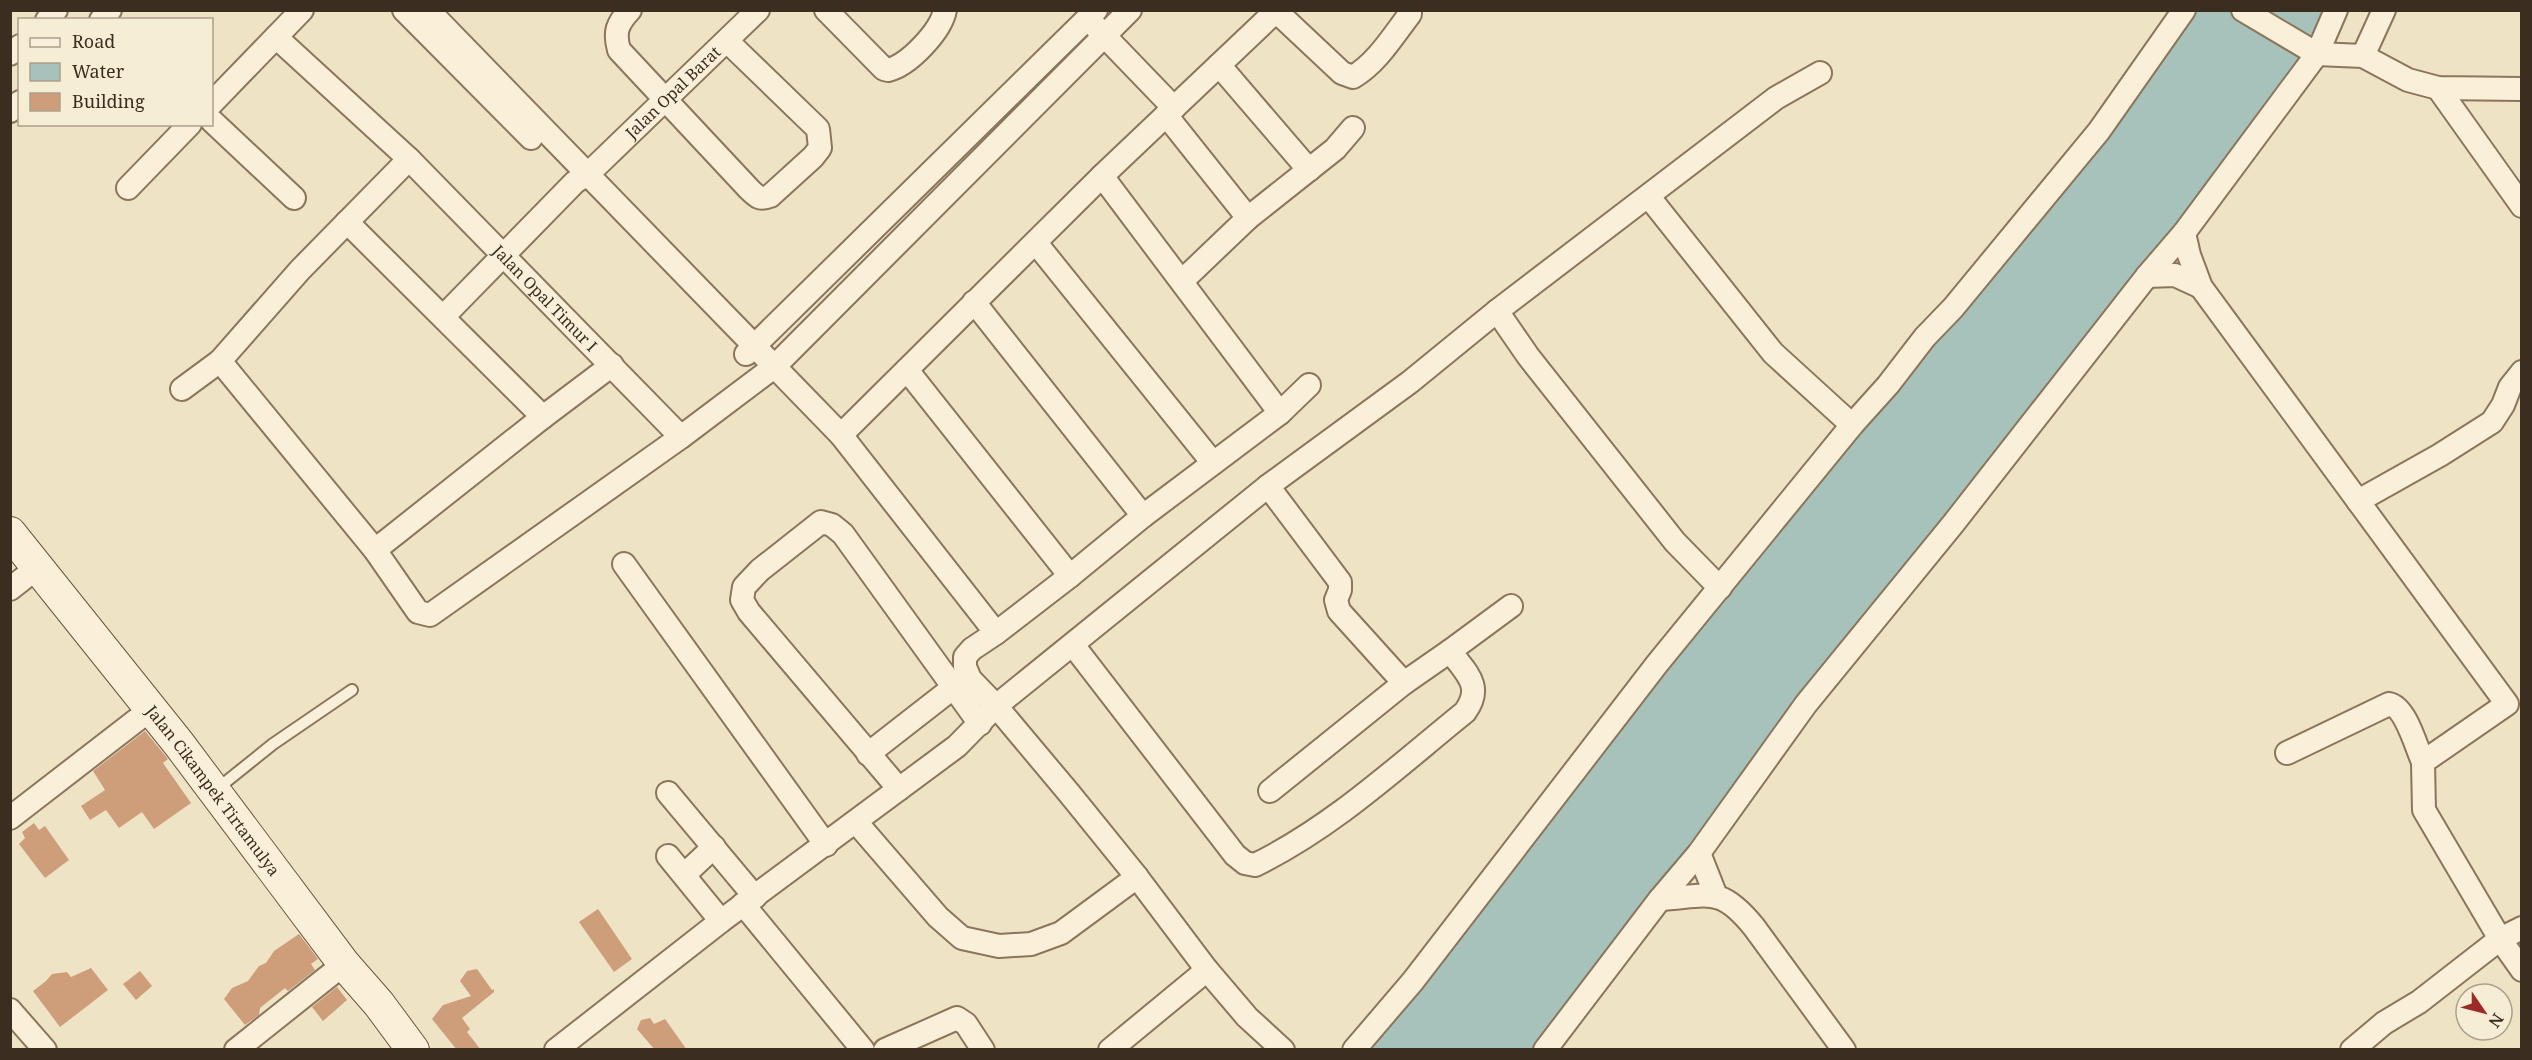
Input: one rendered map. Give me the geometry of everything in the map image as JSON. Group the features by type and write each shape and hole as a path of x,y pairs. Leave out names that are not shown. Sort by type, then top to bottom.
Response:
{"street":[{"path":"213,102 302,10"},
{"path":"405,10 582,178"},
{"path":"428,10 582,178 770,370 841,435 996,633"},
{"path":"630,10 617,26 615,37 619,50 749,189 758,198 763,199 770,196 813,157 820,148 818,129 727,41"},
{"name":"Jalan Opal Barat","path":"443,317 582,178 758,10"},
{"path":"826,10 879,64 888,70 900,65 938,30 945,10"},
{"path":"220,361 375,550 418,612 430,615 681,437 770,370 1130,10"},
{"path":"841,435 1102,177 1276,11 1342,73 1353,77 1364,71 1374,60 1410,14 1410,10"},
{"path":"1354,1050 1413,981 1656,664 1852,425 1888,385 1924,337 1953,308 2099,131 2184,10"},
{"path":"2243,10 2314,51 2363,56 2408,80 2438,88 2522,89"},
{"path":"1545,1050 1660,899 1699,853 1806,704 1953,524 2147,276 2184,233 2314,51 2336,10"},
{"path":"2363,56 2384,10"},
{"path":"751,350 1087,13 1170,112 1248,218"},
{"name":"Jalan Opal Timur I","path":"276,37 409,159 681,437"},
{"path":"1219,65 1310,170"},
{"path":"556,1050 721,921 957,746 996,706 1268,486 1410,382 1497,311 1776,98 1820,73"},
{"path":"2438,88 2522,206"},
{"path":"213,122 294,198"},
{"path":"128,188 188,126"},
{"path":"1182,280 1248,218 1335,149 1353,128"},
{"path":"182,389 220,361 300,270 409,159"},
{"path":"1102,177 1182,280 1280,413"},
{"path":"1649,197 1773,353 1852,425"},
{"path":"347,222 543,417"},
{"path":"2184,233 2201,288 2507,704 2423,762"},
{"path":"1036,243 1213,463"},
{"path":"2147,276 2175,275 2201,288"},
{"path":"974,302 1143,516"},
{"path":"1497,311 1571,411 1675,542 1719,588"},
{"path":"375,550 612,365"},
{"path":"907,370 1070,576"},
{"path":"2358,501 2440,455 2492,422 2503,405 2510,387 2522,372"},
{"path":"1283,1050 1247,1017 1207,970 1137,877 996,706 970,679 965,667 965,657 972,649 1070,576 1143,516 1280,413 1309,385"},
{"path":"1268,486 1340,582 1336,600 1339,611 1404,683"},
{"path":"899,789 749,612 742,600 744,587 760,570 821,522 832,525 843,534 980,723"},
{"name":"Jalan Cikampek Tirtamulya","path":"10,533 151,709 344,964 380,1004 411,1049"},
{"path":"624,564 826,845"},
{"path":"10,589 38,567"},
{"path":"1270,791 1404,683 1511,606"},
{"path":"1073,645 1235,855 1245,863 1255,866 1275,856 1343,811 1466,712 1475,695 1473,684 1450,651"},
{"path":"868,754 954,687"},
{"path":"2287,753 2389,704 2402,711 2423,762 2424,810 2500,939 2522,970"},
{"path":"10,818 151,709"},
{"path":"668,793 714,847 749,901 863,1050"},
{"path":"856,822 938,917 962,938 999,946 1031,944 1061,933 1137,877"},
{"path":"684,875 714,847"},
{"path":"1699,853 1716,896"},
{"path":"668,856 721,921"},
{"path":"1660,899 1716,896 1725,898 1742,912 1844,1050"},
{"path":"2352,1050 2384,1023 2419,1002 2500,939 2522,928"},
{"path":"236,1050 344,964"},
{"path":"1110,1050 1207,970"},
{"path":"10,1010 45,1050"},
{"path":"885,1050 957,1018 966,1024 982,1050"}],"lane":[{"path":"213,792 273,744 352,690"}],"water":[{"path":"2184,11 2336,11 2317,54 1545,1049 1354,1050"}],"building":[{"path":"145,731 168,759 163,763 191,803 154,829 142,812 119,828 106,810 90,820 81,806 105,790 93,771"},
{"path":"34,823 39,830 45,826 69,860 45,878 19,844 25,838 22,832"},
{"path":"598,909 632,959 614,972 579,922"},
{"path":"299,934 318,959 311,964 315,970 288,991 285,988 260,1008 259,1015 245,1025 224,999 232,988 248,981 259,966 266,963 274,951"},
{"path":"91,968 108,990 60,1027 33,991 52,974 67,972 71,977"},
{"path":"477,969 494,992 462,1018 470,1029 467,1032 481,1050 457,1050 432,1019 443,1005 471,996 460,981 467,971"},
{"path":"140,971 152,986 136,1000 123,984"},
{"path":"337,987 347,1000 323,1021 312,1007"},
{"path":"650,1018 654,1024 665,1019 687,1050 655,1050 637,1029 641,1020"}]}
